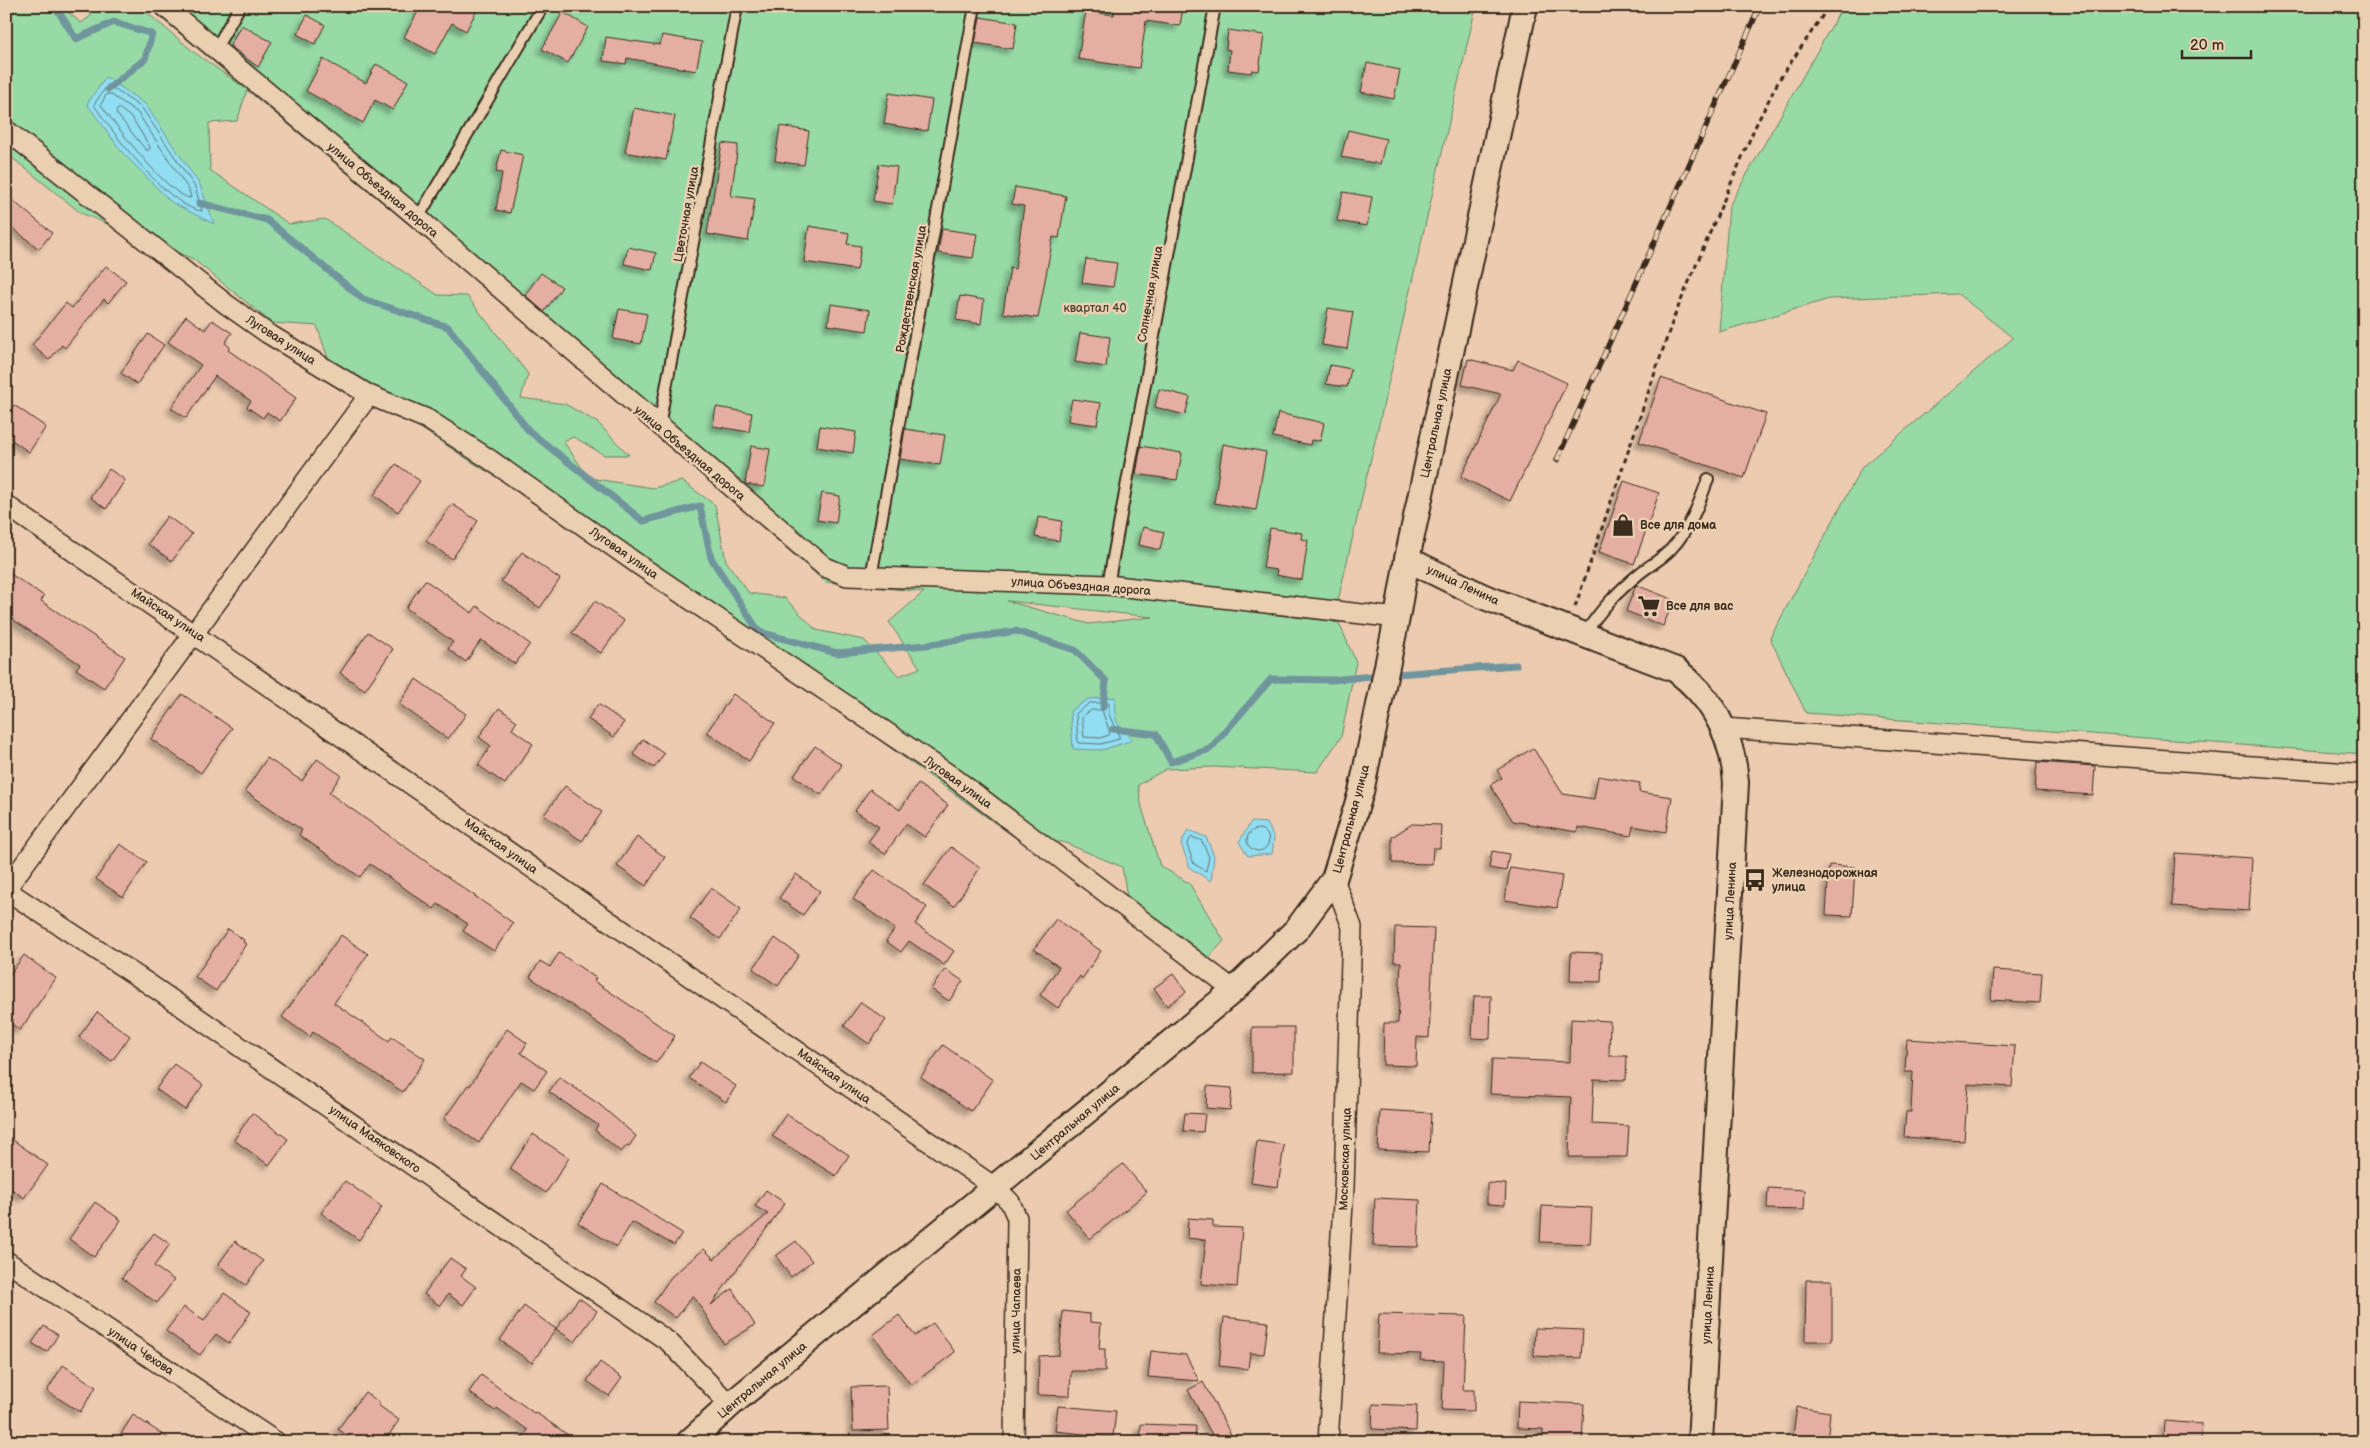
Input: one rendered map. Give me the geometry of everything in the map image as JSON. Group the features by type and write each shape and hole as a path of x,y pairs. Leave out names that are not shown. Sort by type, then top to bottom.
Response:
{"street":[{"name":"улица Объездная дорога","path":"164,6 214,50 418,218 825,568 847,576 1108,585 1397,618"},
{"name":"Центральная улица","path":"699,1438 730,1405 996,1188 1234,990 1297,929 1334,880 1361,792 1397,618 1407,559 1525,6"},
{"name":"Луговая улица","path":"6,130 226,304 267,333 369,395 427,420 489,459 639,565 953,778 1234,990"},
{"path":"6,889 369,395"},
{"name":"Майская улица","path":"6,505 194,632 996,1188"},
{"name":"улица Ленина","path":"1407,559 1482,596 1676,670 1699,690 1724,728 1734,757 1736,783 1700,1442"},
{"path":"1724,728 2364,774"},
{"name":"Московская улица","path":"1328,1442 1344,1188 1352,927 1334,880"},
{"name":"улица Маяковского","path":"6,889 146,982 669,1342 730,1405"},
{"name":"улица Чапаева","path":"996,1188 1010,1202 1017,1218 1014,1442"},
{"name":"улица Чехова","path":"6,1261 276,1442"}],"lane":[{"path":"214,50 240,6"},
{"path":"418,218 542,6"},
{"name":"Цветочная улица","path":"659,427 737,6"},
{"name":"Рождественская улица","path":"872,577 975,6"},
{"name":"Солнечная улица","path":"1108,585 1215,6"},
{"path":"1576,632 1642,572 1670,550 1696,512 1708,478"}],"path":[{"path":"1576,632 1674,317 1755,126 1779,80 1829,6"}],"green space":[{"name":"квартал 40","path":"6,6 61,6 81,23 91,16 87,6 139,6 195,53 245,88 147,6 1476,6 1333,622 1339,623 1356,662 1341,737 1317,772 1214,767 1166,769 1138,785 1142,808 1160,866 1189,883 1224,941 1194,973 1131,921 1122,867 1063,842 1020,841 874,736 815,674 728,639 641,556 481,468 332,370 317,326 272,323 193,259 81,213 6,153","holes":["247,90 559,349 825,582 924,592 889,622 920,668 899,676 864,640 816,630 785,598 749,593 726,561 715,505 682,481 653,488 589,478 563,441 574,437 604,455 629,455 598,423 565,404 521,398 528,374 467,296 438,295 325,219 289,224 210,170 209,123 237,121","1007,601 1152,617 1153,617 1089,624"]},
{"path":"1843,6 2364,6 2364,754 1806,713 1770,638 1862,467 2013,338 1958,294 1829,299 1719,332 1729,206"}],"water":[{"path":"106,77 145,104 200,185 214,224 171,202 122,152 87,104"},
{"path":"1115,697 1115,716 1119,726 1133,740 1102,750 1073,749 1070,711 1088,699"},
{"path":"1251,822 1267,823 1274,838 1272,854 1248,856 1239,842"},
{"path":"1188,830 1206,837 1214,856 1211,881 1190,868 1181,844"}],"building":[{"path":"421,6 479,6 466,31 452,23 435,54 404,37"},
{"path":"1114,6 1183,6 1180,26 1146,21 1139,68 1078,59 1086,11 1114,15"},
{"path":"563,12 588,27 568,63 542,49"},
{"path":"307,15 325,25 315,44 297,34"},
{"path":"980,17 1017,23 1013,49 975,43"},
{"path":"241,25 272,42 258,67 230,46"},
{"path":"1228,30 1264,35 1259,71 1252,70 1251,73 1228,70 1230,50 1226,49"},
{"path":"662,35 702,42 696,71 627,58 626,64 603,61 606,37 660,45"},
{"path":"323,59 366,83 376,64 408,81 393,110 375,100 363,123 306,91"},
{"path":"1367,63 1400,70 1394,99 1361,92"},
{"path":"889,93 932,100 927,131 884,124"},
{"path":"634,108 675,116 666,160 625,152"},
{"path":"780,126 809,131 804,165 775,161"},
{"path":"1348,130 1386,139 1380,164 1341,157"},
{"path":"722,143 738,145 731,196 755,199 748,241 707,234"},
{"path":"501,150 523,155 510,213 496,210 502,173 496,172"},
{"path":"879,164 897,167 892,204 873,201"},
{"path":"1015,187 1066,196 1059,238 1053,237 1038,318 1003,313 1010,268 1015,269 1024,206 1012,204"},
{"path":"1343,192 1372,197 1367,226 1337,221"},
{"path":"6,195 52,233 39,249 6,223"},
{"path":"809,226 849,233 847,244 861,246 857,270 804,262"},
{"path":"942,229 977,234 973,258 938,253"},
{"path":"628,247 656,253 652,270 624,264"},
{"path":"1086,259 1117,263 1113,287 1082,283"},
{"path":"106,266 126,281 108,303 104,299 65,348 62,345 49,360 32,345 66,303 72,308"},
{"path":"541,273 562,287 544,312 525,295"},
{"path":"960,296 984,300 981,324 956,320"},
{"path":"831,304 870,310 867,331 828,325"},
{"path":"1328,308 1353,312 1347,349 1322,345"},
{"path":"619,309 647,314 641,344 613,339"},
{"path":"186,316 205,330 212,320 232,333 225,343 230,347 228,350 296,398 280,421 267,412 263,418 247,407 251,401 215,376 186,418 171,408 201,365 168,342"},
{"path":"1080,333 1110,337 1106,367 1075,362"},
{"path":"148,334 164,345 137,384 121,373"},
{"path":"1468,359 1513,370 1518,360 1567,383 1510,501 1461,477 1501,394 1462,385"},
{"path":"1330,365 1351,369 1347,387 1326,384"},
{"path":"1661,378 1766,414 1744,478 1639,442"},
{"path":"1159,389 1190,397 1185,415 1155,407"},
{"path":"1072,399 1101,403 1097,425 1068,421"},
{"path":"14,405 46,427 29,452 6,436 6,416"},
{"path":"716,407 752,413 749,432 713,426"},
{"path":"1278,413 1324,423 1320,441 1311,440 1310,445 1273,437"},
{"path":"820,426 856,432 853,453 817,447"},
{"path":"905,429 945,435 940,465 900,459"},
{"path":"1223,444 1266,452 1256,510 1214,503"},
{"path":"751,446 770,449 764,487 745,484"},
{"path":"1141,446 1182,453 1177,480 1136,474"},
{"path":"396,464 420,481 398,512 374,495"},
{"path":"109,469 125,480 106,509 90,497"},
{"path":"1624,481 1659,493 1634,564 1599,552"},
{"path":"822,493 840,496 836,523 817,520"},
{"path":"452,504 478,521 452,559 426,541"},
{"path":"167,516 192,534 172,561 148,544"},
{"path":"1038,517 1062,521 1059,541 1035,537"},
{"path":"1143,527 1164,532 1160,550 1139,545"},
{"path":"1270,528 1302,533 1301,539 1308,540 1302,580 1276,575 1277,570 1263,568"},
{"path":"522,552 560,579 540,608 501,581"},
{"path":"6,571 44,596 41,601 125,657 104,688 76,669 80,664 6,615"},
{"path":"425,580 472,613 477,606 530,644 515,664 481,640 466,662 448,649 453,642 406,608"},
{"path":"1636,585 1674,600 1663,626 1626,611"},
{"path":"595,601 624,621 601,653 572,633"},
{"path":"368,632 393,649 365,690 340,673"},
{"path":"416,679 466,714 448,739 399,704"},
{"path":"182,694 232,728 201,773 151,739"},
{"path":"733,694 775,723 749,761 707,732"},
{"path":"598,704 624,722 614,737 588,719"},
{"path":"499,708 517,721 512,729 533,744 505,784 478,765 491,746 479,737"},
{"path":"643,739 664,754 654,768 633,754"},
{"path":"815,746 842,765 821,795 794,776"},
{"path":"1533,748 1563,794 1594,799 1598,776 1640,783 1639,792 1672,797 1666,832 1633,826 1631,836 1578,827 1577,832 1513,821 1490,785 1502,778 1497,770"},
{"path":"267,758 302,781 317,759 341,775 329,793 513,923 494,951 463,931 468,924 438,904 434,909 370,864 360,877 299,835 302,830 245,791"},
{"path":"2037,762 2095,766 2093,795 2035,791"},
{"path":"918,784 948,805 925,837 906,824 885,854 868,842 879,827 855,811 870,789 900,810"},
{"path":"565,786 602,812 582,841 544,815"},
{"path":"1412,824 1441,825 1440,848 1433,848 1432,864 1392,863 1392,837"},
{"path":"637,837 665,857 646,886 617,866"},
{"path":"120,844 147,862 123,897 96,879"},
{"path":"951,847 980,868 954,906 924,885"},
{"path":"1492,851 1509,854 1506,871 1489,868"},
{"path":"2175,853 2252,858 2249,911 2172,906"},
{"path":"1829,865 1855,867 1852,916 1826,915"},
{"path":"1510,868 1562,876 1557,908 1505,900"},
{"path":"874,870 927,907 915,924 954,951 944,965 909,941 901,952 886,941 895,929 853,899"},
{"path":"796,874 820,891 803,915 779,898"},
{"path":"711,888 741,909 720,939 690,918"},
{"path":"1056,919 1101,951 1082,979 1080,976 1058,1008 1040,995 1059,967 1034,949"},
{"path":"1395,927 1434,928 1429,1038 1417,1037 1416,1066 1383,1065 1384,1023 1398,1023 1401,962 1394,962"},
{"path":"228,929 244,940 243,942 246,944 216,991 195,977"},
{"path":"341,935 368,954 334,1003 389,1041 392,1037 425,1059 403,1092 313,1032 310,1037 282,1017"},
{"path":"775,938 799,955 778,986 753,969"},
{"path":"1571,952 1602,953 1601,982 1570,981"},
{"path":"559,953 596,978 594,981 675,1036 656,1063 530,977 540,961 550,967"},
{"path":"24,955 56,978 20,1030 6,1020 6,980"},
{"path":"945,969 963,981 949,1001 931,989"},
{"path":"1993,970 2042,973 2040,1003 1991,1000"},
{"path":"1173,974 1186,992 1167,1006 1154,988"},
{"path":"1474,996 1491,996 1490,1039 1472,1038"},
{"path":"861,1002 886,1020 869,1044 844,1026"},
{"path":"97,1012 130,1036 112,1061 79,1037"},
{"path":"1571,1019 1610,1021 1609,1056 1627,1056 1626,1080 1594,1079 1592,1124 1629,1126 1627,1157 1569,1157 1571,1097 1490,1094 1492,1059 1570,1062"},
{"path":"1252,1027 1294,1027 1294,1072 1252,1073"},
{"path":"507,1029 527,1043 521,1053 547,1071 534,1089 521,1081 479,1143 444,1119 468,1085 470,1086"},
{"path":"1907,1039 2015,1046 2012,1087 1968,1084 1964,1141 1904,1137 1906,1112 1911,1112 1913,1072 1905,1072"},
{"path":"943,1045 993,1080 971,1111 921,1077"},
{"path":"700,1062 736,1086 726,1102 689,1078"},
{"path":"174,1064 203,1085 185,1110 156,1089"},
{"path":"559,1077 600,1105 636,1136 629,1146 627,1145 621,1152 595,1130 598,1125 549,1092"},
{"path":"1207,1086 1232,1088 1230,1110 1206,1108"},
{"path":"1380,1110 1431,1113 1429,1152 1378,1150"},
{"path":"252,1113 288,1139 269,1165 234,1140"},
{"path":"1185,1113 1205,1114 1203,1132 1183,1131"},
{"path":"786,1114 849,1155 836,1176 772,1136"},
{"path":"533,1134 569,1158 546,1193 510,1169"},
{"path":"6,1135 48,1165 24,1198 6,1185"},
{"path":"1257,1141 1284,1145 1278,1187 1251,1183"},
{"path":"1123,1164 1147,1192 1090,1239 1066,1210"},
{"path":"345,1181 382,1207 359,1240 321,1213"},
{"path":"1487,1183 1506,1184 1505,1205 1487,1204"},
{"path":"603,1184 682,1233 674,1245 632,1222 617,1247 578,1223"},
{"path":"1768,1188 1805,1190 1804,1210 1767,1209"},
{"path":"766,1190 785,1203 711,1305 732,1289 755,1325 724,1344 693,1295 676,1318 654,1302 671,1277 704,1249 714,1259 768,1214 755,1206"},
{"path":"1375,1198 1420,1200 1418,1247 1373,1246"},
{"path":"95,1202 121,1220 94,1257 69,1239"},
{"path":"1542,1206 1592,1208 1590,1244 1540,1242"},
{"path":"1188,1218 1213,1220 1213,1227 1242,1228 1237,1287 1201,1284 1206,1240 1187,1238"},
{"path":"154,1233 170,1244 154,1266 174,1280 157,1303 122,1278"},
{"path":"235,1241 263,1261 246,1285 218,1265"},
{"path":"796,1241 812,1261 791,1277 776,1256"},
{"path":"450,1258 466,1269 461,1276 476,1287 463,1305 448,1294 440,1306 424,1294"},
{"path":"1806,1280 1832,1280 1832,1341 1805,1341"},
{"path":"224,1293 251,1312 229,1343 216,1334 200,1355 166,1331 184,1307 204,1321"},
{"path":"579,1298 597,1311 575,1342 556,1329"},
{"path":"524,1306 556,1329 532,1363 500,1340"},
{"path":"1063,1311 1090,1314 1090,1322 1101,1323 1099,1349 1105,1349 1105,1371 1071,1371 1070,1396 1038,1395 1039,1356 1059,1355"},
{"path":"1379,1314 1466,1316 1463,1390 1474,1390 1474,1411 1442,1410 1444,1361 1420,1360 1421,1354 1377,1353"},
{"path":"899,1315 915,1336 933,1323 955,1352 911,1385 873,1335"},
{"path":"1224,1317 1268,1322 1264,1354 1250,1353 1248,1369 1219,1366"},
{"path":"44,1326 58,1335 47,1352 32,1343"},
{"path":"1535,1328 1583,1330 1581,1358 1534,1356"},
{"path":"1151,1351 1186,1355 1199,1381 1148,1377"},
{"path":"600,1362 622,1378 609,1396 587,1381"},
{"path":"63,1365 96,1387 80,1412 47,1391"},
{"path":"481,1375 578,1442 519,1442 528,1430 497,1408 495,1411 469,1392"},
{"path":"1203,1382 1235,1442 1216,1442 1188,1390"},
{"path":"887,1386 889,1430 853,1431 851,1387"},
{"path":"365,1392 380,1403 378,1405 399,1420 384,1442 356,1442 338,1429"},
{"path":"1518,1401 1584,1404 1582,1442 1543,1442 1543,1429 1517,1428"},
{"path":"1373,1404 1417,1406 1416,1431 1372,1429"},
{"path":"1058,1406 1116,1411 1113,1437 1055,1431"},
{"path":"1797,1407 1830,1412 1827,1442 1792,1442"},
{"path":"133,1415 174,1442 116,1442"},
{"path":"2164,1421 2202,1424 2201,1442 2163,1442"},
{"path":"1141,1424 1196,1426 1195,1442 1140,1442"}],"waterway":[{"path":"55,6 76,39 114,22 152,34 145,59 108,89"},
{"path":"199,203 267,220 363,299 448,327 529,431 643,521 700,506 711,558 759,632 837,653 926,645 1016,631 1075,650 1106,681 1103,707"},
{"path":"1397,674 1516,665"},
{"path":"1113,729 1156,734 1171,762 1210,749 1271,679 1333,680 1371,676"}],"railway":[{"path":"1557,460 1760,6"}],"place":[{"name":"Все для дома","path":"1623,525"},
{"name":"Все для вас","path":"1649,606"},
{"name":"Железнодорожная улица","path":"1755,880"}]}
